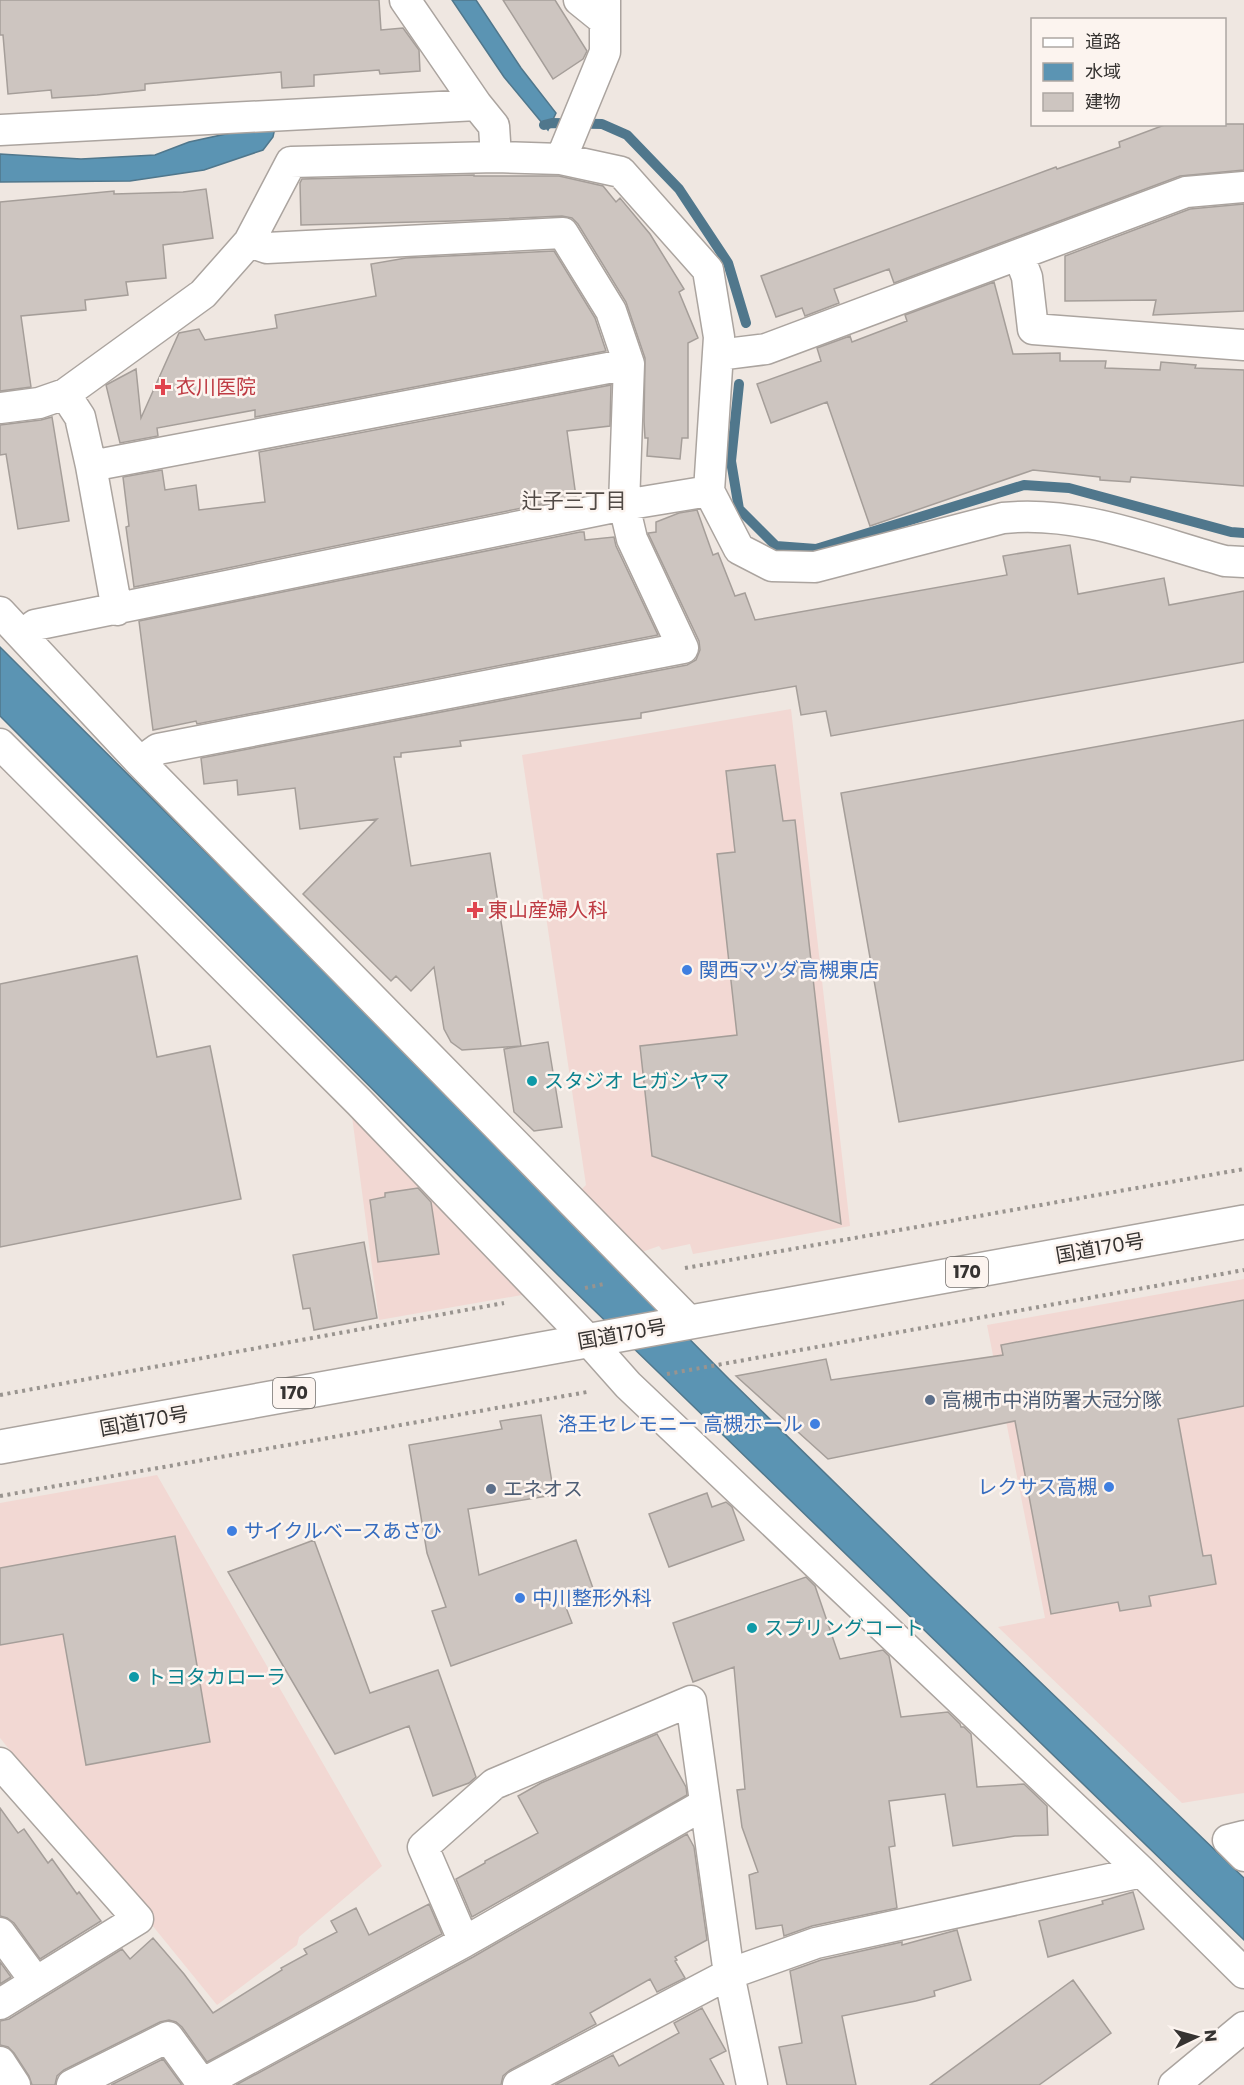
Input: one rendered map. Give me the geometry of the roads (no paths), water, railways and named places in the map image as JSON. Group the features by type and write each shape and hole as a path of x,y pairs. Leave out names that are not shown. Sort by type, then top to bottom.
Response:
{"highway":[{"name":"国道170号","path":"0,1447 1244,1222"}],"street":[{"path":"405,0 494,126 496,157"},
{"path":"563,154 605,52 605,11 579,0"},
{"path":"0,130 477,105"},
{"path":"0,408 39,403 65,394 203,294 249,242 291,162 563,154 621,172 708,270 719,337 709,491 739,549 772,567 815,567 1003,518 1029,515 1080,520 1225,561 1244,561"},
{"path":"718,356 765,349 1186,192 1244,187"},
{"path":"140,762 158,749 683,648 632,540 624,505 629,364 611,311 563,233 267,249 249,242"},
{"path":"1019,256 1027,277 1033,329 1244,345"},
{"path":"91,466 629,364"},
{"path":"65,394 80,417 117,610"},
{"path":"23,634 35,625 624,505 709,491"},
{"path":"0,612 23,634 140,762 690,1322"},
{"path":"0,744 359,1102 588,1340 628,1385 1142,1872 1244,1973"},
{"path":"464,1942 423,1847 494,1784 691,1701 729,1974 752,2085"},
{"path":"0,1763 138,1919 0,2004"},
{"path":"72,2085 168,2037 203,2084 464,1942 705,1804"},
{"path":"1244,1836 1228,1840 1244,1856"},
{"path":"535,2081 729,1974 816,1943 1142,1872"},
{"path":"0,1933 36,1982"},
{"path":"1174,2085 1244,2027"},
{"path":"0,2062 15,2085"}],"water":[{"path":"452,0 476,0 521,68 556,113 548,130 504,77"},
{"path":"276,123 273,137 263,150 204,170 130,181 0,182 0,154 81,159 155,155 189,142"},
{"path":"0,647 729,1379 1244,1878 1244,1940 559,1276 0,716"}],"waterway":[{"path":"544,125 552,123 602,124 627,135 679,189 728,263 746,323"},
{"path":"739,384 731,461 739,509 776,546 816,549 1024,485 1069,488 1231,532 1244,533"}],"place":[{"name":"衣川医院","path":"163,387"},
{"name":"東山産婦人科","path":"475,910"},
{"name":"関西マツダ高槻東店","path":"687,970"},
{"name":"スタジオ ヒガシヤマ","path":"532,1081"},
{"name":"高槻市中消防署大冠分隊","path":"930,1400"},
{"name":"洛王セレモニー 高槻ホール","path":"815,1424"},
{"name":"レクサス高槻","path":"1109,1487"},
{"name":"エネオス","path":"491,1489"},
{"name":"サイクルベースあさひ","path":"232,1531"},
{"name":"中川整形外科","path":"520,1598"},
{"name":"スプリングコート","path":"752,1628"},
{"name":"トヨタカローラ","path":"134,1677"}],"district":[{"name":"辻子三丁目","path":"574,501"}]}
